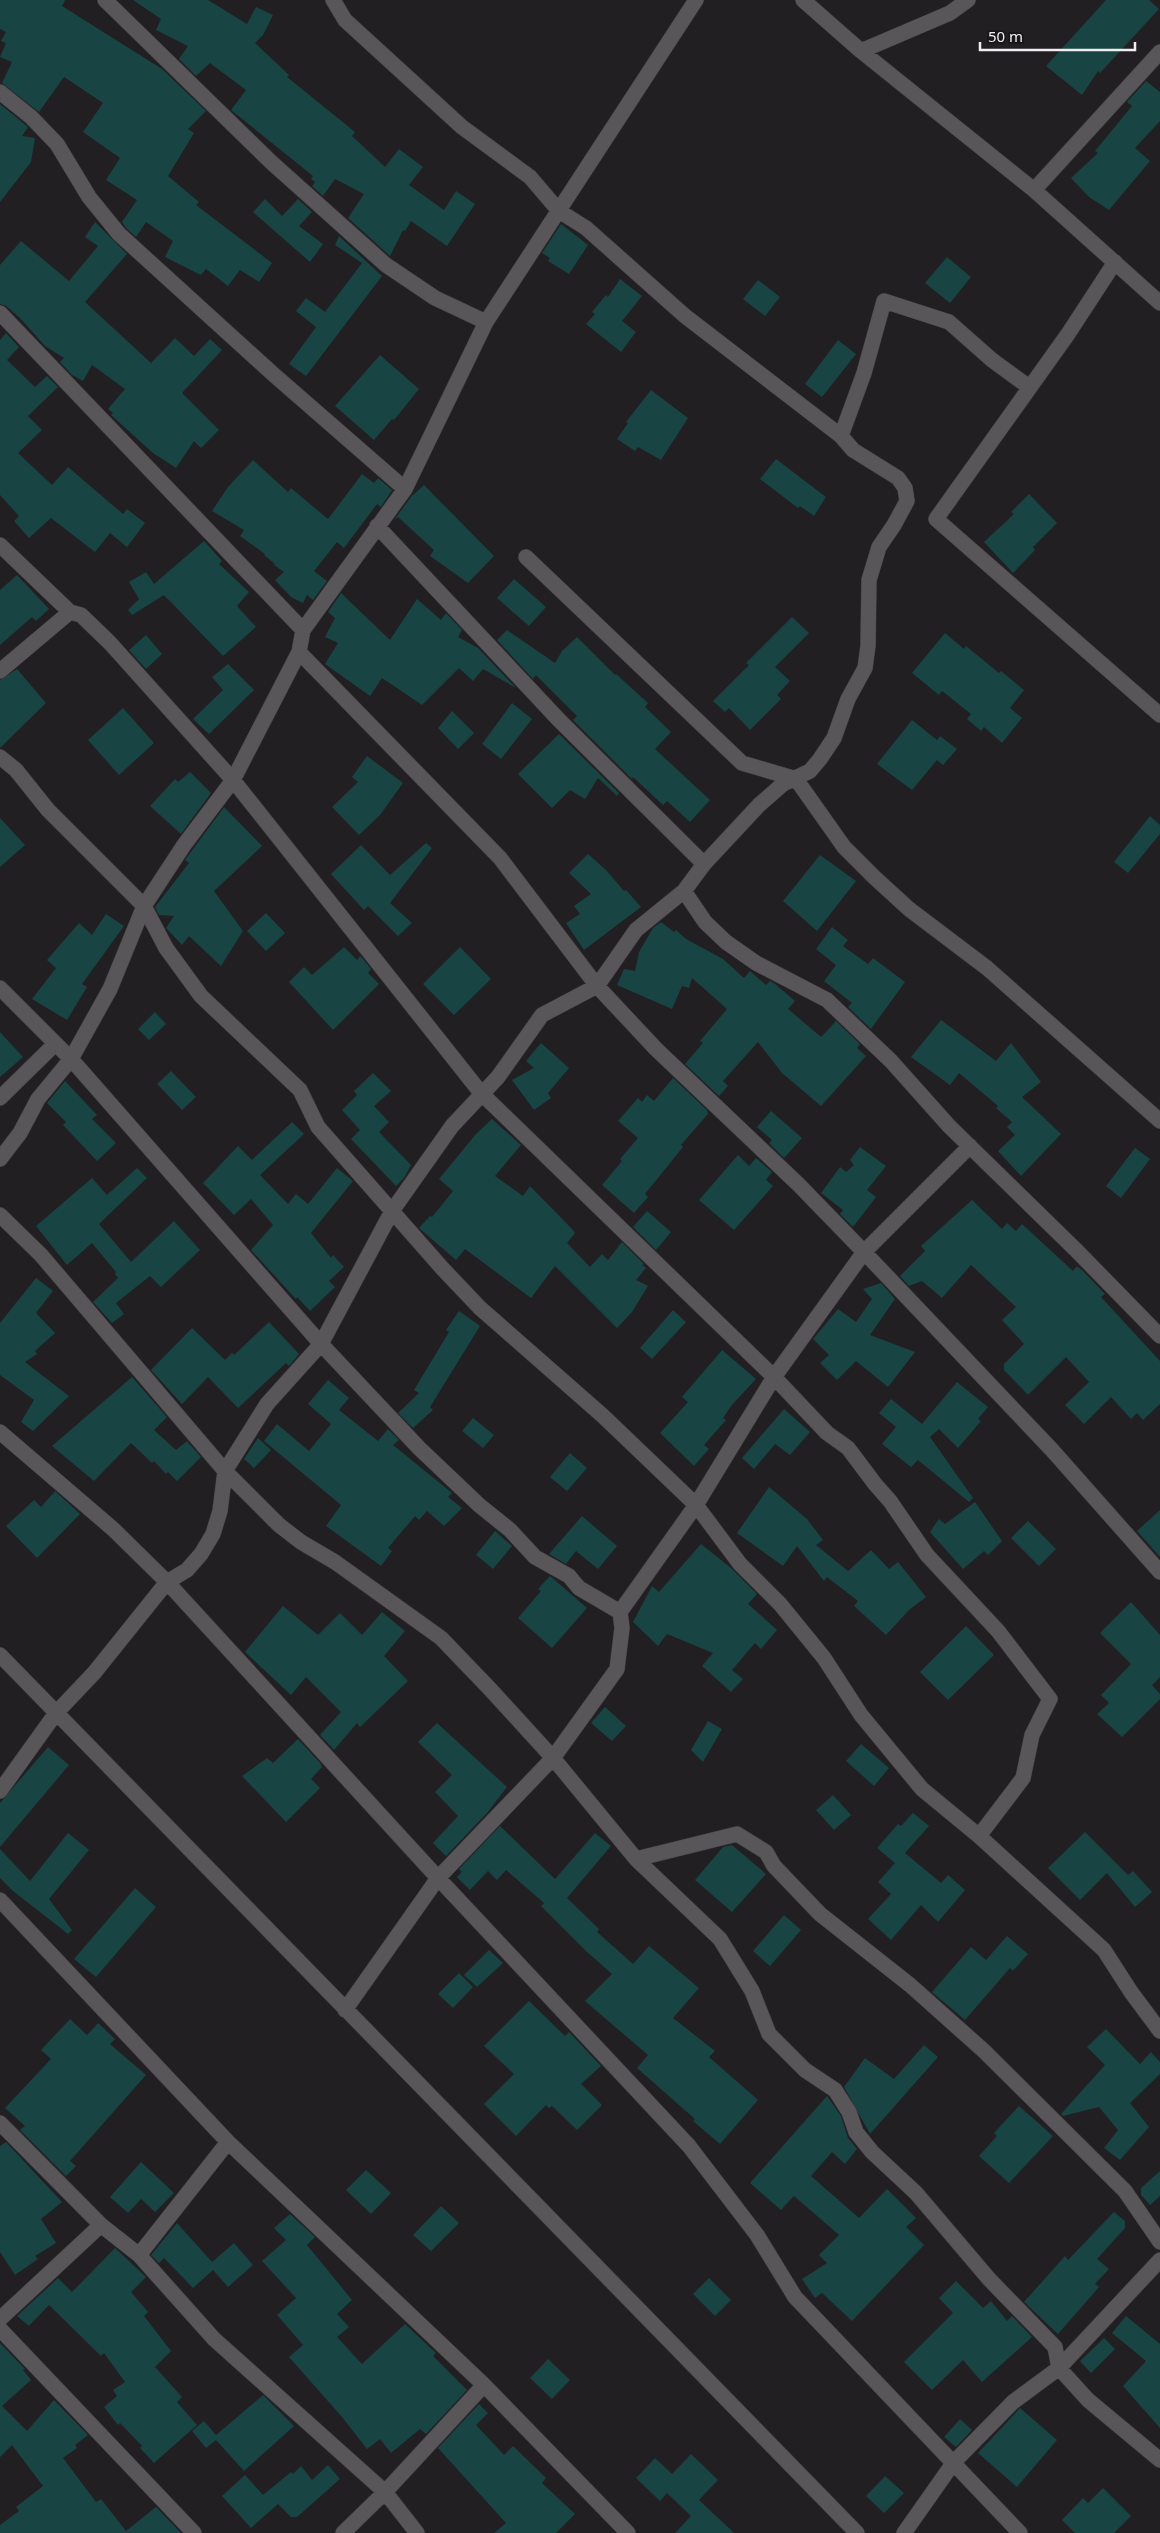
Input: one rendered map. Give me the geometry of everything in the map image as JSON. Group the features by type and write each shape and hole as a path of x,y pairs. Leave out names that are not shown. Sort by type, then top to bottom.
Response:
{"street":[{"path":"105,0 271,162 386,265 435,298 486,322"},
{"path":"0,1791 56,1714 94,1673 167,1582 187,1570 201,1554 213,1534 220,1511 225,1471 266,1404 321,1344 392,1211 452,1126 498,1077 542,1015 597,986 636,930 684,891 704,864 759,805 783,784 810,771 834,738 848,699 865,668 868,646 869,580 879,547 907,501 904,488 898,478 853,450 841,436 685,316 586,228 559,211 530,177 462,127 345,20 333,0"},
{"path":"0,1160 20,1133 38,1099 71,1059 110,989 144,906 184,845 233,780 299,652 303,630 405,489 486,322 696,0"},
{"path":"803,0 861,51 1034,190 1160,303"},
{"path":"861,51 950,13 968,0"},
{"path":"1034,190 1160,52"},
{"path":"0,92 31,117 57,144 89,197 119,234 273,374 405,489"},
{"path":"1115,262 969,476 936,519 1160,715"},
{"path":"841,436 864,373 884,301 949,322 992,360 1029,387"},
{"path":"0,313 303,630"},
{"path":"377,526 559,720 704,864"},
{"path":"0,545 70,612 82,615 110,643 233,780 481,1093 774,1377 827,1433 848,1448 890,1501 927,1555 998,1631 1050,1699 1032,1735 1023,1778 979,1836"},
{"path":"526,557 742,763 796,779 844,847 881,883 909,909 987,968 1160,1121"},
{"path":"0,671 70,612"},
{"path":"299,652 500,858 597,986 656,1049 799,1186 864,1252 1052,1450 1160,1572"},
{"path":"0,757 16,770 48,810 144,906 166,948 201,996 300,1090 318,1128 480,1308 603,1416 696,1505 740,1564 780,1604 824,1658 861,1715 922,1789 979,1836 1104,1950 1131,1992 1160,2031"},
{"path":"684,891 705,922 726,942 756,963 827,1000 891,1061 949,1126 1160,1336"},
{"path":"0,988 71,1059 321,1344 419,1448 479,1505 510,1530 535,1557 569,1576 579,1588 620,1612"},
{"path":"0,1098 55,1044"},
{"path":"345,2010 438,1878 553,1758 618,1669 622,1628 620,1612 696,1505 774,1377 864,1252 970,1146"},
{"path":"0,1216 41,1255 225,1471 279,1525 301,1542 336,1562 441,1638 553,1758 636,1859 720,1939 752,1991 768,2034 805,2070 835,2090 849,2112 856,2132 872,2152 916,2193 989,2279 1055,2347 1059,2368 1088,2400 1160,2460"},
{"path":"0,1432 113,1529 167,1582 438,1878 689,2146 756,2235 795,2297 1020,2533"},
{"path":"0,1654 56,1714 857,2533"},
{"path":"636,1859 737,1834 766,1852 774,1866 820,1914 910,1985 984,2051 1125,2191 1160,2242"},
{"path":"0,1900 228,2142 484,2385 628,2533"},
{"path":"0,2123 101,2224 139,2255 214,2339 385,2492 417,2533"},
{"path":"139,2255 228,2142"},
{"path":"0,2319 101,2224"},
{"path":"904,2533 954,2462 1013,2402 1059,2368 1160,2260"},
{"path":"0,2329 194,2533"},
{"path":"344,2533 385,2492 484,2385"}],"building":[{"path":"0,0 65,0 62,6 162,69 206,111 188,129 194,133 168,176 199,202 196,205 272,263 259,282 240,270 228,286 206,269 201,275 165,257 173,241 146,222 136,237 126,228 122,222 137,200 106,180 120,158 83,132 103,103 64,77 39,112 2,83 12,62 0,57 6,43 1,41 6,32 0,29"},
{"path":"133,0 208,0 247,24 256,7 273,15 263,35 255,43 289,75 287,77 355,132 352,136 385,167 399,149 423,167 409,185 444,210 456,191 475,204 447,246 411,221 405,231 403,230 390,256 348,218 364,194 335,179 323,196 312,186 315,182 311,179 313,176 231,110 246,90 210,63 196,76 179,59 188,46 156,30 161,19"},
{"path":"1106,0 1149,0 1159,9 1100,73 1098,71 1082,95 1046,66"},
{"path":"1146,81 1160,92 1160,121 1135,148 1150,161 1109,210 1089,197 1071,178 1098,153 1095,151 1132,106 1127,102"},
{"path":"0,104 28,127 22,136 35,138 31,162 0,202"},
{"path":"265,199 282,216 298,199 312,212 299,226 323,244 310,262 253,212"},
{"path":"95,222 127,254 85,302 151,363 175,338 194,356 210,339 222,350 182,393 219,430 201,448 194,441 176,468 153,453 111,415 113,413 108,409 125,389 92,365 83,381 72,375 60,362 64,358 45,346 20,318 6,306 0,304 0,265 21,241 69,281 98,246 85,237"},
{"path":"561,224 588,245 569,274 548,261 550,258 542,253"},
{"path":"339,236 382,276 306,376 289,364 316,327 296,311 306,298 325,312 362,263 335,245"},
{"path":"947,257 971,277 950,303 925,283"},
{"path":"620,279 642,296 622,321 636,332 621,352 586,324 595,314 592,312 606,295 608,297"},
{"path":"758,280 780,297 765,316 743,299"},
{"path":"6,333 19,347 7,360 35,387 47,376 58,387 28,416 42,430 18,453 52,485 68,467 123,514 127,509 145,523 127,547 110,533 95,552 51,518 29,538 14,521 19,516 0,495 0,340"},
{"path":"838,340 856,354 822,397 805,384"},
{"path":"380,355 419,389 394,420 392,419 374,440 335,406"},
{"path":"651,390 688,418 661,460 638,447 635,451 617,439 628,423 626,422"},
{"path":"776,459 826,497 814,516 800,506 798,508 760,479"},
{"path":"253,460 288,492 291,488 328,519 362,474 374,483 378,478 392,490 381,507 377,504 344,548 337,542 314,571 327,581 313,600 307,595 303,603 291,597 275,580 284,572 274,565 265,554 240,536 244,530 212,511 228,487"},
{"path":"424,485 494,556 468,583 430,556 434,550 398,517 394,520 411,497"},
{"path":"1029,494 1057,523 1033,547 1035,550 1013,573 984,542 1014,514 1011,512"},
{"path":"204,541 222,561 219,564 249,592 237,606 256,627 223,656 164,595 132,615 128,610 139,599 129,582 146,572 154,584"},
{"path":"17,575 49,609 36,621 32,617 0,645 0,590"},
{"path":"514,579 546,607 529,626 497,598"},
{"path":"341,593 390,640 417,599 441,620 446,613 462,630 458,637 478,648 516,688 483,669 473,681 459,668 422,705 382,678 370,696 325,664 338,643 325,637 335,618 328,612"},
{"path":"792,617 809,633 775,667 790,681 777,695 781,699 750,730 729,708 725,712 713,701 749,665 746,663"},
{"path":"507,630 555,663 562,651 577,637 615,675 648,703 645,707 671,732 655,749 710,800 690,822 667,801 663,805 633,777 632,779 573,720 577,716 536,675 533,679 497,640"},
{"path":"945,633 964,649 966,646 999,673 1001,671 1024,690 1010,708 1022,718 1002,743 984,727 981,731 967,719 971,714 942,691 939,695 912,673"},
{"path":"146,635 162,654 146,669 129,650"},
{"path":"228,664 254,690 209,734 193,719 223,690 212,677"},
{"path":"17,669 46,703 0,748 0,680"},
{"path":"512,703 532,719 501,759 482,744"},
{"path":"123,708 154,743 119,775 88,740"},
{"path":"452,711 474,733 458,749 438,728"},
{"path":"912,720 937,740 940,736 957,749 943,765 937,760 912,790 877,764"},
{"path":"559,734 619,793 617,796 598,778 585,799 570,790 552,808 518,774"},
{"path":"367,756 403,783 380,815 359,835 332,807 358,782 352,777"},
{"path":"190,772 211,793 181,834 150,806 175,779 178,782"},
{"path":"224,807 262,846 214,891 243,931 221,966 189,936 182,945 166,928 174,916 159,915 155,907 189,863 185,860"},
{"path":"1150,816 1160,825 1160,834 1128,873 1114,862"},
{"path":"0,818 25,845 0,867"},
{"path":"426,843 432,848 390,903 412,923 398,936 368,906 364,910 331,874 361,845 390,875"},
{"path":"588,854 641,907 584,950 566,923 580,914 574,906 591,894 569,873"},
{"path":"820,855 856,881 817,931 783,901"},
{"path":"266,913 285,933 266,951 247,931"},
{"path":"106,914 124,926 82,984 87,987 67,1020 32,999 56,968 47,960 79,923 92,935"},
{"path":"661,922 674,932 676,930 686,939 723,959 744,978 750,971 766,985 770,981 775,984 795,1001 788,1009 821,1037 836,1021 860,1044 857,1048 866,1056 821,1106 782,1073 758,1042 723,1081 728,1086 719,1096 685,1064 703,1043 700,1041 727,1009 692,978 689,988 682,986 672,1009 617,985 624,969 635,971 639,952 653,928"},
{"path":"832,927 848,940 843,946 868,964 873,958 905,982 871,1029 848,1007 852,1003 824,981 836,965 816,949"},
{"path":"344,947 357,960 360,956 363,959 371,969 368,973 379,984 333,1030 289,982 304,967 312,975"},
{"path":"460,947 491,979 454,1015 423,984"},
{"path":"155,1012 166,1024 149,1040 138,1029"},
{"path":"941,1020 996,1061 1011,1043 1041,1082 1022,1097 1061,1134 1021,1176 998,1151 1015,1135 1007,1127 1012,1122 996,1108 998,1106 959,1073 950,1085 911,1057"},
{"path":"0,1032 23,1057 0,1077"},
{"path":"541,1043 569,1068 548,1093 551,1098 534,1110 512,1080 534,1068 526,1061"},
{"path":"171,1071 196,1097 182,1110 157,1084"},
{"path":"373,1073 391,1091 374,1106 389,1122 379,1132 411,1165 404,1178 396,1186 351,1139 360,1130 342,1110 357,1095 354,1091"},
{"path":"673,1078 707,1110 708,1114 681,1145 683,1147 645,1194 648,1197 634,1213 602,1185 622,1161 620,1159 638,1138 618,1121 638,1098 642,1102 647,1095 654,1101"},
{"path":"65,1081 97,1115 92,1119 116,1143 97,1161 63,1125 66,1122 47,1103"},
{"path":"771,1111 802,1138 784,1158 769,1143 772,1140 757,1127"},
{"path":"492,1119 521,1145 495,1176 523,1196 530,1186 573,1230 575,1233 567,1243 590,1267 602,1254 608,1260 622,1242 644,1264 642,1265 646,1268 636,1280 648,1286 632,1312 617,1328 555,1266 531,1298 465,1249 456,1260 419,1228 430,1216 432,1217 453,1191 439,1179 476,1134"},
{"path":"292,1122 304,1134 260,1175 288,1204 296,1194 308,1204 337,1168 353,1181 311,1233 331,1258 333,1255 344,1267 329,1281 335,1287 310,1311 297,1297 296,1299 251,1250 273,1225 251,1199 234,1215 203,1183 238,1146 252,1160"},
{"path":"860,1147 886,1166 867,1190 876,1197 853,1227 840,1214 843,1210 821,1193 840,1167 846,1172 854,1165 850,1160"},
{"path":"1135,1148 1150,1159 1121,1198 1106,1186"},
{"path":"738,1155 749,1166 756,1158 772,1172 766,1180 773,1186 734,1230 699,1200"},
{"path":"137,1168 147,1178 99,1224 131,1262 174,1221 200,1250 161,1287 150,1276 116,1303 124,1314 112,1323 93,1302 118,1278 115,1274 116,1272 92,1243 67,1265 36,1226 92,1178 107,1195"},
{"path":"972,1200 1002,1229 1007,1223 1016,1231 1022,1224 1073,1271 1077,1266 1105,1294 1101,1297 1160,1361 1160,1404 1143,1420 1137,1413 1131,1419 1111,1397 1084,1424 1065,1405 1089,1382 1066,1357 1028,1395 1004,1370 1004,1364 1024,1344 1002,1320 1016,1307 971,1265 942,1298 922,1281 909,1286 900,1276 925,1251 921,1246"},
{"path":"647,1211 671,1232 656,1250 633,1227"},
{"path":"36,1278 53,1291 36,1313 55,1333 35,1351 37,1354 25,1362 69,1396 33,1431 21,1422 34,1400 0,1375 0,1323"},
{"path":"881,1283 895,1299 870,1335 915,1352 888,1387 856,1361 837,1380 820,1363 829,1355 813,1339 838,1309 856,1322 872,1299 863,1289"},
{"path":"673,1310 686,1322 652,1359 640,1348"},
{"path":"459,1311 480,1326 430,1407 433,1410 413,1428 398,1413 419,1393 414,1390 449,1332 446,1330"},
{"path":"269,1322 299,1354 289,1366 286,1363 238,1408 208,1377 182,1404 151,1370 192,1328 225,1360 232,1353 234,1355"},
{"path":"722,1350 756,1379 731,1406 723,1418 726,1420 704,1445 709,1449 694,1466 660,1433 688,1402 682,1397"},
{"path":"132,1377 167,1417 154,1430 176,1450 187,1441 201,1457 177,1481 168,1472 166,1474 154,1461 152,1463 131,1443 94,1481 52,1446"},
{"path":"328,1380 349,1398 339,1410 378,1441 388,1429 399,1440 393,1445 452,1493 448,1497 462,1508 444,1526 427,1511 419,1520 415,1516 388,1548 392,1551 381,1566 326,1526 341,1505 264,1441 277,1424 309,1451 331,1424 308,1404"},
{"path":"957,1382 988,1407 978,1419 981,1421 958,1448 939,1429 930,1437 973,1498 969,1502 918,1460 911,1467 882,1444 896,1427 879,1413 891,1399 922,1424"},
{"path":"784,1409 810,1432 790,1455 775,1444 754,1469 742,1458"},
{"path":"473,1418 494,1435 483,1448 462,1431"},
{"path":"258,1438 271,1450 254,1468 244,1459"},
{"path":"570,1453 587,1468 567,1491 550,1477"},
{"path":"769,1487 807,1519 823,1540 816,1545 848,1571 871,1550 889,1569 898,1562 926,1597 909,1610 886,1635 854,1606 858,1601 827,1577 824,1581 797,1546 783,1566 737,1533"},
{"path":"55,1491 80,1514 37,1558 6,1526 34,1500 41,1507"},
{"path":"975,1502 1002,1541 988,1555 984,1551 963,1569 930,1532 939,1519 945,1524"},
{"path":"1160,1510 1160,1557 1137,1531"},
{"path":"582,1516 617,1546 598,1569 576,1551 566,1564 549,1554"},
{"path":"1028,1521 1056,1549 1039,1566 1011,1538"},
{"path":"495,1531 512,1546 493,1569 476,1555"},
{"path":"701,1544 731,1568 757,1594 748,1604 777,1630 761,1649 755,1643 732,1670 743,1679 731,1692 702,1666 713,1653 667,1634 658,1646 633,1622 652,1586 659,1592"},
{"path":"550,1576 587,1608 552,1648 518,1618 541,1591 538,1589"},
{"path":"1131,1602 1160,1635 1160,1677 1152,1685 1160,1694 1160,1699 1122,1737 1097,1714 1109,1703 1101,1695 1131,1664 1100,1633"},
{"path":"283,1606 318,1635 340,1613 362,1635 382,1612 405,1631 384,1656 408,1681 360,1727 357,1723 334,1750 320,1735 341,1712 306,1677 291,1695 245,1652"},
{"path":"966,1626 994,1655 948,1700 920,1672"},
{"path":"605,1707 626,1726 612,1741 591,1723"},
{"path":"708,1721 722,1729 703,1762 691,1750"},
{"path":"437,1723 507,1787 487,1813 446,1856 433,1843 458,1816 435,1792 452,1775 418,1742"},
{"path":"298,1739 321,1764 322,1767 311,1779 320,1788 286,1822 242,1776 267,1758 273,1763"},
{"path":"861,1744 889,1768 874,1786 846,1761"},
{"path":"48,1747 69,1765 0,1847 0,1803"},
{"path":"833,1795 851,1815 834,1830 816,1810"},
{"path":"913,1813 929,1826 905,1853 941,1883 948,1875 965,1890 938,1922 921,1905 891,1940 868,1919 891,1894 878,1882 895,1863 877,1848 898,1824 901,1826"},
{"path":"500,1826 555,1879 595,1833 611,1846 567,1898 599,1929 597,1932 633,1964 649,1946 699,1988 673,2018 715,2051 709,2057 758,2100 720,2144 693,2121 695,2119 637,2068 648,2055 585,2001 612,1974 541,1906 544,1903 506,1870 497,1880 488,1871 470,1890 457,1877 462,1872 459,1869"},
{"path":"1085,1832 1128,1875 1133,1871 1152,1892 1135,1907 1107,1873 1080,1900 1048,1868"},
{"path":"68,1833 89,1850 49,1899 72,1930 68,1934 13,1891 0,1878 0,1849 30,1881"},
{"path":"732,1845 766,1874 732,1912 695,1880 723,1847"},
{"path":"135,1888 156,1907 96,1977 74,1959"},
{"path":"784,1915 801,1930 770,1966 753,1951"},
{"path":"1007,1936 1028,1954 1013,1971 1010,1968 965,2020 932,1992 971,1947 986,1960"},
{"path":"489,1950 503,1963 477,1987 464,1975"},
{"path":"459,1973 473,1987 453,2008 438,1994"},
{"path":"529,2001 565,2036 569,2032 601,2066 581,2084 602,2105 577,2130 552,2106 549,2108 546,2105 516,2136 484,2104 514,2074 484,2046"},
{"path":"70,2019 87,2035 98,2023 115,2039 110,2044 146,2075 70,2161 76,2166 66,2176 20,2130 25,2126 5,2108 51,2059 41,2050"},
{"path":"1106,2029 1140,2064 1151,2052 1160,2062 1160,2074 1130,2103 1149,2127 1120,2160 1104,2148 1118,2130 1099,2107 1063,2116 1061,2114 1105,2065 1087,2047"},
{"path":"924,2045 938,2057 870,2134 844,2087 865,2058 894,2079"},
{"path":"827,2096 841,2116 848,2138 857,2149 845,2164 832,2152 811,2176 859,2218 887,2189 916,2218 906,2227 924,2245 852,2321 822,2293 815,2298 802,2279 827,2263 819,2255 839,2235 794,2196 781,2210 750,2183"},
{"path":"1019,2106 1053,2136 1009,2183 979,2156 997,2136 994,2133"},
{"path":"6,2142 62,2202 41,2219 56,2243 35,2256 38,2259 15,2275 0,2252 0,2146"},
{"path":"141,2162 174,2193 155,2212 141,2199 128,2213 110,2197"},
{"path":"366,2170 391,2193 371,2214 346,2190"},
{"path":"1160,2171 1160,2196 1150,2205 1141,2195 1141,2188"},
{"path":"441,2206 459,2223 431,2251 413,2235"},
{"path":"1114,2212 1125,2221 1125,2228 1097,2259 1109,2269 1095,2284 1099,2287 1058,2334 1024,2302 1065,2256 1068,2260"},
{"path":"290,2214 315,2237 307,2245 352,2300 337,2314 349,2327 337,2337 362,2364 405,2324 436,2353 433,2356 467,2390 426,2434 420,2429 391,2453 380,2439 367,2449 342,2417 289,2357 303,2345 277,2315 296,2298 262,2261 286,2240 274,2228"},
{"path":"177,2223 212,2262 234,2243 253,2265 228,2287 213,2270 193,2288 164,2258 159,2263 151,2255"},
{"path":"115,2248 146,2277 131,2292 148,2312 144,2316 171,2351 155,2367 182,2397 177,2402 197,2425 154,2463 140,2448 142,2446 120,2423 118,2425 104,2407 117,2396 113,2390 125,2382 104,2353 101,2356 49,2305 29,2326 17,2316 58,2278 72,2292"},
{"path":"709,2278 731,2300 715,2316 693,2294"},
{"path":"956,2281 983,2308 991,2301 1007,2321 1012,2316 1032,2337 982,2382 963,2360 932,2390 904,2362 953,2313 939,2298"},
{"path":"1126,2316 1160,2344 1160,2428 1123,2386 1146,2361 1112,2333"},
{"path":"1104,2338 1115,2349 1091,2373 1080,2361"},
{"path":"0,2343 25,2369 23,2370 31,2380 2,2406 27,2431 54,2400 88,2435 75,2445 77,2448 63,2458 96,2502 101,2499 126,2531 156,2507 181,2533 0,2533 0,2525 19,2511 16,2507 43,2486 12,2445 0,2457"},
{"path":"548,2359 570,2380 552,2399 530,2378"},
{"path":"263,2395 294,2426 244,2471 216,2440 206,2448 192,2431 204,2421 216,2435"},
{"path":"479,2404 488,2413 476,2425 504,2455 513,2446 546,2478 542,2483 575,2514 556,2533 494,2533 506,2523 438,2448"},
{"path":"1020,2408 1057,2440 1017,2487 978,2453"},
{"path":"960,2419 972,2430 956,2447 944,2437"},
{"path":"691,2454 718,2480 699,2500 734,2533 675,2533 691,2516 667,2493 660,2501 636,2478 655,2458 672,2474"},
{"path":"328,2465 340,2479 297,2517 291,2517 278,2504 251,2528 222,2496 245,2475 263,2495 291,2472 293,2474 301,2466 312,2480"},
{"path":"885,2476 904,2493 884,2513 866,2496"},
{"path":"1103,2488 1131,2516 1114,2533 1075,2533 1062,2520 1083,2498 1088,2503"}]}
